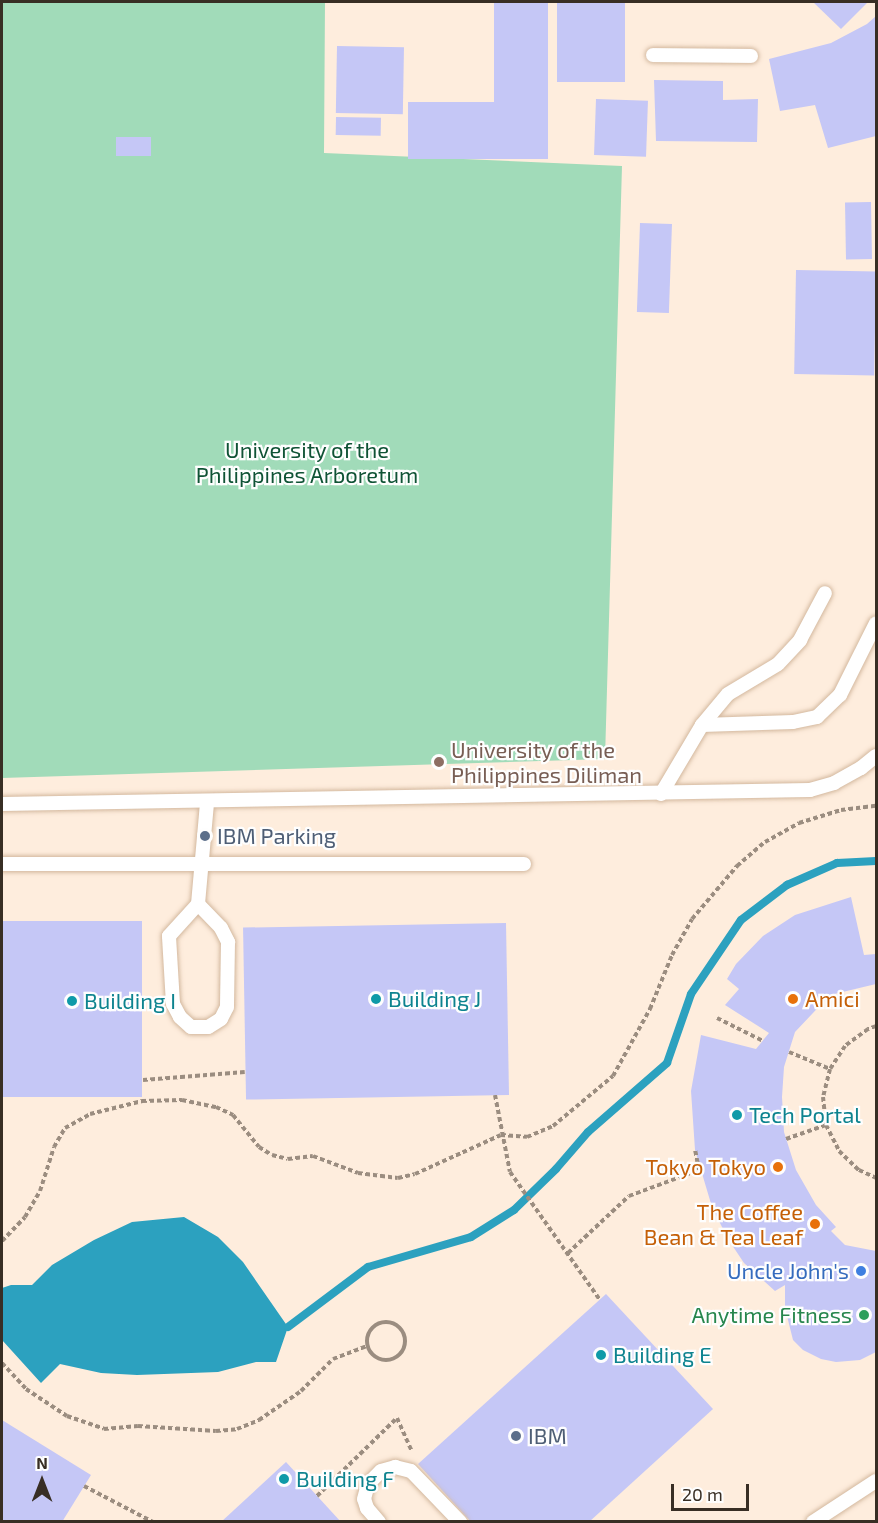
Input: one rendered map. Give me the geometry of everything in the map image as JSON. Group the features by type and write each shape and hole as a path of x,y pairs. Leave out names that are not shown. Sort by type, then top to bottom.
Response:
{"lane":[{"path":"653,55 751,56"},
{"path":"661,794 702,725 728,694 778,664 800,640 825,593"},
{"path":"702,725 793,722 818,717 840,695 876,623"},
{"path":"2,804 207,803 810,790 852,773 876,756"},
{"path":"198,904 221,928 228,942 227,1007 221,1019 208,1027 191,1027 180,1017 173,1004 170,936 198,904 207,803"},
{"path":"2,864 524,864"},
{"path":"379,1521 367,1508 364,1499 369,1484 381,1471 395,1467 411,1471 460,1521"},
{"path":"813,1521 876,1480"}],"path":[{"path":"2,1241 25,1217 40,1191 54,1147 65,1128 90,1114 142,1101 182,1100 216,1107 233,1115 259,1147 272,1155 288,1159 313,1156 358,1173 398,1178 415,1174 501,1135 527,1137 553,1126 613,1076 650,1009 672,955 692,919 737,866 765,842 799,823 841,810 876,806"},
{"path":"717,1018 763,1041"},
{"path":"876,1026 868,1029 845,1046 830,1069 823,1097 826,1125 838,1151 859,1170 876,1178"},
{"path":"789,1052 830,1069"},
{"path":"143,1080 244,1072"},
{"path":"495,1095 510,1172 600,1300"},
{"path":"786,1139 826,1125"},
{"path":"568,1253 629,1196 699,1170 695,1150"},
{"path":"382,1322 394,1324 403,1332 405,1344 393,1359 387,1360 374,1356 367,1346 368,1334 382,1322"},
{"path":"2,1363 26,1389 67,1416 104,1429 138,1426 216,1431 237,1429 259,1420 301,1391 333,1359 367,1346"},
{"path":"84,1486 153,1521"}],"green space":[{"name":"University of the Philippines Arboretum","path":"2,2 325,2 324,153 622,166 605,759 2,778"}],"water":[{"path":"184,1217 218,1237 243,1262 288,1327 276,1362 256,1362 218,1372 137,1375 101,1373 60,1364 41,1383 2,1340 2,1288 11,1285 32,1285 52,1265 94,1240 132,1222"}],"building":[{"path":"494,2 548,2 548,159 408,159 408,102 494,102"},
{"path":"557,2 625,2 625,82 557,82"},
{"path":"813,2 868,2 841,29"},
{"path":"876,16 876,136 828,148 815,105 780,111 769,59 831,43 867,24"},
{"path":"337,46 404,47 403,114 336,113"},
{"path":"654,80 723,81 723,100 758,99 757,142 656,141"},
{"path":"596,99 648,101 646,157 594,155"},
{"path":"336,117 381,118 381,136 336,135"},
{"path":"116,137 151,137 151,156 116,156"},
{"path":"845,202 871,202 872,259 846,259"},
{"path":"640,223 672,224 669,313 637,312"},
{"path":"796,270 876,271 874,375 794,374"},
{"name":"Tech Portal","path":"851,897 864,955 876,954 876,984 830,995 795,1032 784,1067 782,1097 784,1132 796,1170 816,1205 836,1227 831,1231 845,1245 876,1251 876,1352 860,1360 836,1362 821,1359 803,1350 793,1340 785,1308 785,1285 775,1291 744,1263 728,1239 712,1207 695,1150 691,1091 701,1035 756,1049 769,1033 725,1005 739,989 727,979 736,964 763,936 795,915"},
{"name":"Building I","path":"2,921 142,921 142,1097 2,1097"},
{"name":"Building J","path":"506,923 509,1095 246,1100 243,928"},
{"name":"Building E","path":"606,1294 713,1409 589,1522 471,1522 418,1464"},
{"path":"2,1420 91,1475 62,1522 2,1522"},
{"name":"Building F","path":"286,1462 341,1522 221,1522"}],"waterway":[{"path":"288,1327 368,1267 471,1237 514,1210 556,1169 588,1132 667,1063 691,994 741,920 787,885 837,863 876,861"}],"place":[{"name":"University of the Philippines Diliman","path":"439,762"},
{"name":"IBM Parking","path":"205,836"},
{"name":"Building J","path":"376,999"},
{"name":"Amici","path":"793,999"},
{"name":"Building I","path":"72,1001"},
{"name":"Tech Portal","path":"737,1115"},
{"name":"Tokyo Tokyo","path":"778,1167"},
{"name":"The Coffee Bean & Tea Leaf","path":"815,1224"},
{"name":"Uncle John's","path":"861,1271"},
{"name":"Anytime Fitness","path":"864,1315"},
{"name":"Building E","path":"601,1355"},
{"name":"IBM","path":"516,1436"},
{"name":"Building F","path":"284,1479"}]}
